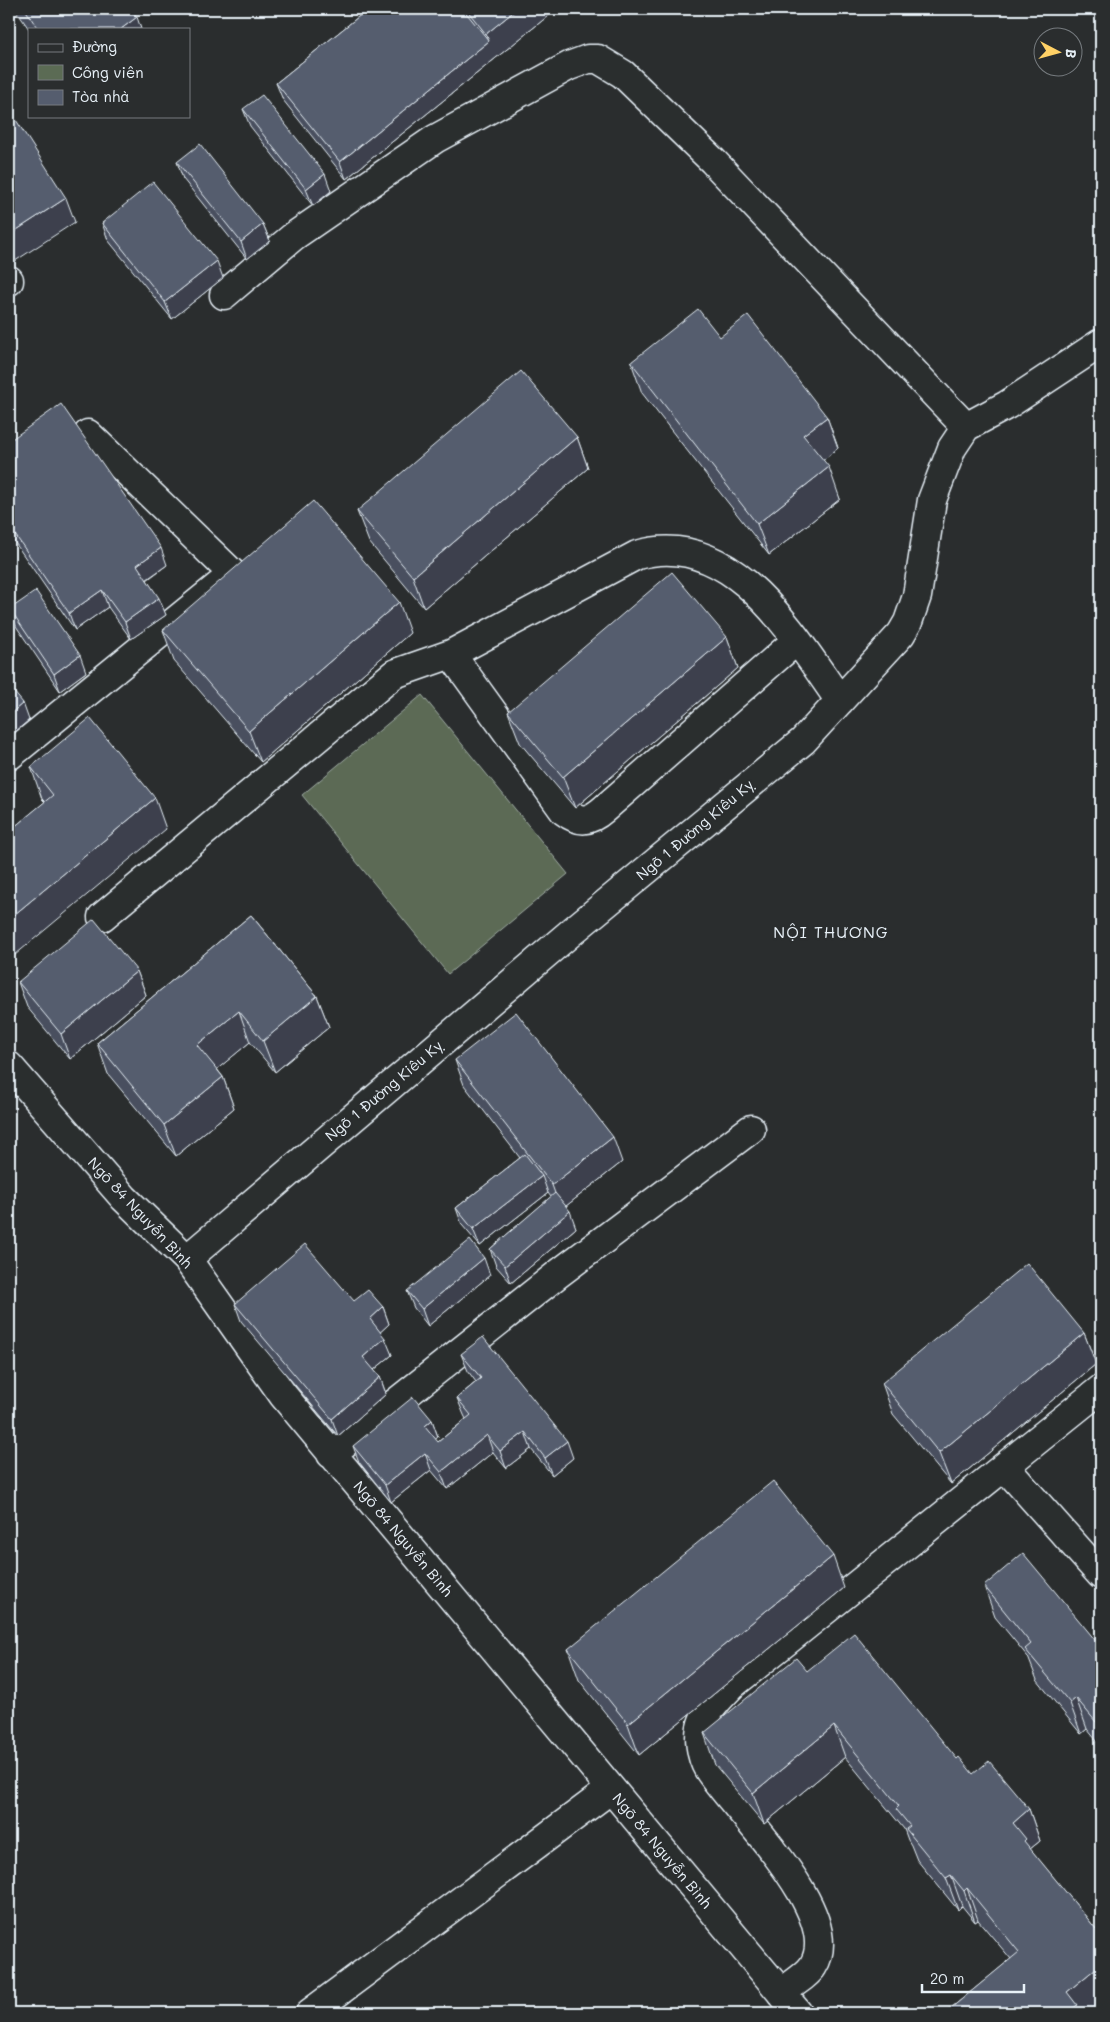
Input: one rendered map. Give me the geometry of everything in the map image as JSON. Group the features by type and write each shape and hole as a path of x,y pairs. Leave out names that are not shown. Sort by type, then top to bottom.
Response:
{"street":[{"path":"224,295 294,236 435,139 569,66 598,59 623,74 712,161 966,427"},
{"name":"Ngõ 1 Đường Kiêu Kỵ","path":"187,1259 575,929 803,741 901,634 908,622 917,596 932,500 952,448 966,427 1007,405 1101,343"},
{"path":"9,756 233,574 88,434"},
{"path":"102,917 394,674 451,654 637,555 657,549 683,552 711,559 754,590 780,615 840,701"},
{"path":"451,654 564,811 575,819 583,821 591,819 604,809 797,640"},
{"name":"Ngõ 84 Nguyễn Bình","path":"9,1066 124,1198 187,1259 283,1395 798,2013"},
{"path":"331,1454 558,1274 752,1129"},
{"path":"781,1993 813,1967 820,1948 816,1927 801,1890 777,1855 708,1768 700,1746 703,1722 732,1685 1101,1389"},
{"path":"1005,1467 1101,1575"},
{"path":"310,2013 611,1788"}],"green space":[{"path":"422,695 568,874 448,974 302,795"}],"building":[{"path":"25,9 131,9 137,17 122,28 37,28"},
{"path":"368,9 463,9 489,41 340,162 276,83"},
{"path":"466,9 517,9 486,34"},
{"path":"262,95 325,174 306,189 243,109"},
{"path":"9,109 66,198 9,235"},
{"path":"200,144 263,224 241,242 177,162"},
{"path":"153,182 217,261 165,302 102,223"},
{"path":"698,309 720,337 748,315 827,417 803,435 829,467 757,524 631,362"},
{"path":"521,371 577,437 413,577 357,511"},
{"path":"61,404 161,548 137,565 159,598 125,622 102,590 69,613 9,526 9,441"},
{"path":"313,501 399,602 249,731 163,630"},
{"path":"672,572 727,637 563,777 508,712"},
{"path":"36,591 80,655 54,674 10,609"},
{"path":"9,686 23,703 9,715"},
{"path":"90,718 155,798 9,919 9,823 13,828 53,795 31,767"},
{"path":"251,915 317,996 263,1041 239,1011 197,1045 223,1077 164,1125 97,1043"},
{"path":"94,919 137,971 61,1034 18,982"},
{"path":"516,1012 613,1137 552,1185 455,1060"},
{"path":"525,1154 542,1176 473,1229 456,1208"},
{"path":"555,1193 570,1211 505,1266 490,1249"},
{"path":"470,1240 484,1258 422,1309 407,1291"},
{"path":"305,1244 354,1301 368,1290 383,1307 370,1319 385,1338 363,1357 380,1377 332,1419 235,1304"},
{"path":"1027,1263 1084,1333 939,1453 882,1383"},
{"path":"483,1337 567,1441 545,1458 525,1432 500,1451 487,1435 441,1472 425,1453 385,1485 353,1446 413,1397 432,1420 425,1426 438,1442 471,1415 457,1398 481,1378 461,1354"},
{"path":"773,1481 833,1556 628,1724 568,1649"},
{"path":"1023,1553 1101,1647 1101,1728 1076,1698 1070,1703 1025,1649 1031,1644 984,1586"},
{"path":"854,1633 957,1759 959,1757 973,1774 989,1761 1029,1809 1013,1823 1026,1839 1024,1841 1101,1935 1101,1964 1067,1992 1077,2005 1068,2013 945,2013 1019,1952 967,1888 964,1891 951,1875 946,1878 906,1829 910,1826 896,1809 899,1806 834,1726 753,1793 704,1733 796,1658 807,1671"}],"district":[{"name":"NỘI THƯƠNG","path":"831,932"}]}
